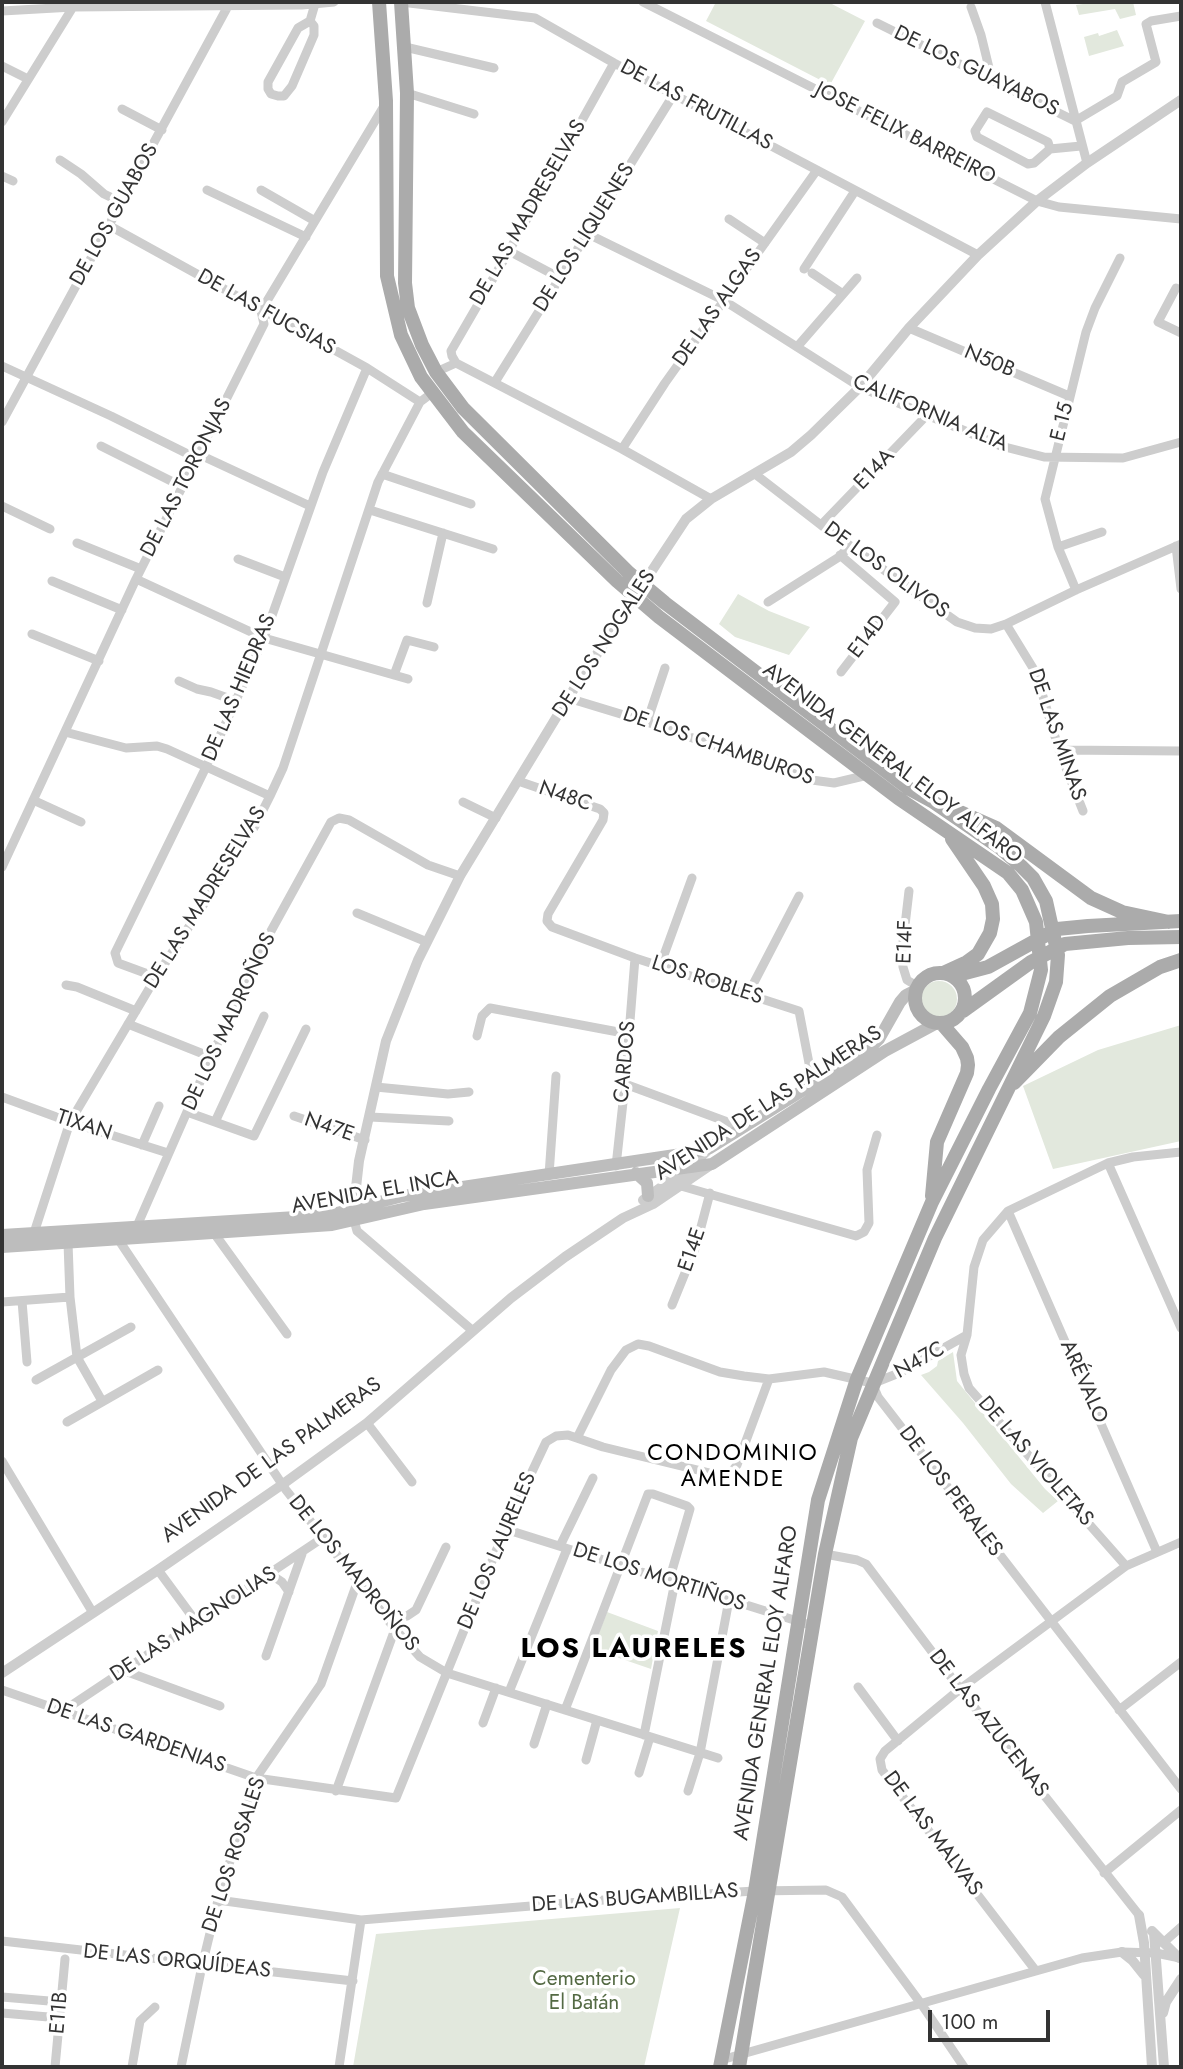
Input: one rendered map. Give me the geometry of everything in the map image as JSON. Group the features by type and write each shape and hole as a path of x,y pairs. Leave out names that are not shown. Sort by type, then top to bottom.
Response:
{"main road":[{"name":"AVENIDA GENERAL ELOY ALFARO","path":"379,2 386,101 387,276 401,335 421,377 432,393 463,432 662,610 868,775 1008,873 1022,890 1036,922 1041,965 1040,979 1030,1013 932,1202 857,1379 818,1500 797,1622 740,2062"},
{"name":"AVENIDA GENERAL ELOY ALFARO","path":"401,2 407,93 405,284 408,309 436,372 463,408 623,577"},
{"path":"383,35 404,41"},
{"name":"AVENIDA GENERAL ELOY ALFARO","path":"662,610 908,788 932,801 999,847 1021,866 1038,885 1049,911 1058,955 1056,982 1044,1016 1003,1094 935,1238 851,1438 825,1554 762,1891 721,2064"},
{"path":"932,801 996,828 1091,898 1122,912 1175,921"},
{"path":"947,832 984,886 992,904 990,933 978,954 948,975 960,981 966,996 962,1011"},
{"name":"AVENIDA DE LAS PALMERAS","path":"710,1148 868,1050 879,1040 905,995 917,988 928,976 988,967 1057,929 1175,921"},
{"name":"AVENIDA DE LAS PALMERAS","path":"712,1164 885,1051 939,1023 954,1020 962,1011 1031,962 1065,944 1128,938 1181,937"},
{"path":"1003,1094 1059,1037 1110,996 1160,967 1181,960"},
{"path":"917,988 915,1005 918,1012 923,1017 939,1023 962,1047 968,1065 937,1142 932,1202"},
{"name":"AVENIDA EL INCA","path":"2,1235 214,1233 332,1225 402,1196 674,1157 710,1148"},
{"name":"AVENIDA EL INCA","path":"2,1247 68,1243 137,1226 354,1215 636,1173 694,1170 712,1164"},
{"path":"636,1173 647,1183 648,1196"}],"street":[{"path":"2,10 334,2"},
{"name":"DE LAS FRUTILLAS","path":"401,2 535,18 978,255"},
{"name":"JOSE FELIX BARREIRO","path":"643,2 1037,201 1059,207 1181,219"},
{"path":"1045,2 1087,163"},
{"path":"310,21 314,26 314,35 292,86 284,96 271,94 268,82 298,28 310,21 315,4"},
{"name":"DE LOS GUABOS","path":"2,422 228,6"},
{"path":"2,122 73,7"},
{"path":"971,7 992,80"},
{"path":"1076,121 1116,96 1122,82 1156,62 1146,24 1181,16"},
{"name":"DE LOS GUAYABOS","path":"877,23 1076,121"},
{"path":"404,41 494,68"},
{"name":"DE LAS MADRESELVAS","path":"456,363 451,351 614,62"},
{"path":"2,66 28,79"},
{"path":"407,93 474,114"},
{"name":"DE LOS LIQUENES","path":"495,382 674,94"},
{"name":"DE LOS NOGALES","path":"354,1215 359,1161 391,1023 427,942 460,876 568,698 686,519 711,499 791,452 860,387 909,328 978,255 1037,201 1087,163 1181,100"},
{"name":"DE LAS TORONJAS","path":"2,867 136,579 264,324 261,311 386,101"},
{"path":"122,108 162,130"},
{"path":"1050,149 1048,142 987,111 975,131 977,138 1028,164 1034,163 1050,149 1081,146"},
{"path":"60,160 104,194 123,203"},
{"name":"DE LAS ALGAS","path":"622,449 723,300 817,170"},
{"path":"2,176 13,181"},
{"path":"206,190 306,237"},
{"path":"261,190 315,221"},
{"path":"843,295 808,271 855,191"},
{"path":"729,219 765,243"},
{"name":"DE LAS FUCSIAS","path":"110,226 368,368 420,402"},
{"name":"CALIFORNIA ALTA","path":"588,234 723,300 860,387 1009,449 1054,457 1123,458 1181,442"},
{"path":"509,251 560,278"},
{"name":"E 15","path":"1076,590 1058,547 1046,503 1054,457 1091,318 1120,258"},
{"path":"797,347 857,278"},
{"path":"1176,288 1158,322 1181,333"},
{"name":"N50B","path":"909,328 1069,396"},
{"path":"436,372 456,363 622,449 711,499"},
{"path":"2,366 310,506"},
{"name":"DE LAS HIEDRAS","path":"156,976 118,963 115,953 206,767 264,638 310,506 368,368"},
{"path":"420,402 432,393"},
{"name":"DE LAS MADRESELVAS","path":"34,1233 70,1122 156,976 255,826 270,796 283,768 382,474 420,402"},
{"name":"E14A","path":"821,525 928,414"},
{"path":"101,446 181,486"},
{"path":"382,474 471,504"},
{"name":"DE LOS OLIVOS","path":"755,474 850,546 966,626 983,628 1006,624 1179,545"},
{"path":"2,506 50,529"},
{"path":"369,510 493,549"},
{"path":"1058,547 1102,532"},
{"path":"427,603 443,533"},
{"path":"77,543 141,569"},
{"path":"1179,545 1181,589"},
{"path":"768,602 850,546"},
{"name":"E14D","path":"840,555 895,602 841,673"},
{"path":"238,559 285,577"},
{"path":"136,579 264,638 408,679"},
{"path":"52,581 122,610"},
{"name":"DE LAS MINAS","path":"1006,624 1036,673 1059,750 1083,811"},
{"path":"32,634 99,661"},
{"path":"394,675 407,640 434,647"},
{"path":"647,722 665,668"},
{"path":"180,681 236,701"},
{"name":"DE LOS CHAMBUROS","path":"568,698 647,722 812,780 834,783 868,775"},
{"path":"65,732 126,748 162,747 270,796"},
{"path":"1059,750 1181,751"},
{"name":"N48C","path":"518,781 600,809 604,813 603,820 548,914 547,921"},
{"path":"33,800 81,822"},
{"path":"463,802 496,818"},
{"name":"DE LOS MADROÑOS","path":"137,1226 211,1057 271,931 331,822 339,818 349,820 428,865 460,876"},
{"path":"660,966 692,878"},
{"name":"E14F","path":"909,891 902,951 903,967 907,980 917,988"},
{"path":"747,996 799,896"},
{"path":"357,913 427,942"},
{"name":"LOS ROBLES","path":"547,921 552,927 635,958 799,1012 813,1084"},
{"name":"CARDOS","path":"616,1166 635,958"},
{"path":"66,985 136,1011"},
{"path":"477,1036 482,1016 490,1008 629,1034"},
{"path":"215,1122 264,1016"},
{"path":"128,1024 211,1057"},
{"path":"187,1112 254,1136 306,1029"},
{"path":"549,1175 556,1076"},
{"path":"625,1084 741,1127"},
{"path":"376,1087 449,1094 469,1092"},
{"name":"TIXAN","path":"2,1097 168,1153"},
{"path":"142,1145 159,1106"},
{"name":"N47E","path":"294,1116 365,1140"},
{"path":"369,1118 449,1121"},
{"path":"681,1186 856,1236 864,1232 869,1223 867,1170 877,1135"},
{"name":"AVENIDA DE LAS PALMERAS","path":"623,1218 653,1204 681,1186 710,1148"},
{"name":"DE LAS VIOLETAS","path":"1126,1566 969,1388 961,1355 967,1335 974,1267 983,1240 1008,1211 1108,1163 1133,1157 1181,1152"},
{"path":"1108,1163 1181,1328"},
{"path":"694,1170 698,1181 708,1193"},
{"name":"AVENIDA DE LAS PALMERAS","path":"2,1673 158,1570 367,1423 473,1331 565,1257 623,1218 648,1196 694,1170"},
{"name":"E14E","path":"672,1305 696,1247 708,1193"},
{"name":"ARÉVALO","path":"1008,1211 1157,1552"},
{"path":"354,1215 357,1231 473,1331"},
{"name":"DE LOS MADROÑOS","path":"116,1233 283,1484 395,1629 420,1657 447,1673 718,1758"},
{"path":"214,1233 287,1334"},
{"path":"68,1243 70,1297 77,1357 102,1401"},
{"path":"2,1302 70,1297"},
{"path":"22,1301 27,1362"},
{"path":"36,1380 131,1328"},
{"name":"N47C","path":"873,1383 899,1373 967,1335"},
{"path":"769,1379 737,1465 729,1475 714,1474 603,1447 577,1438 611,1370 626,1350 638,1344 720,1372 769,1379 819,1372 873,1383"},
{"path":"67,1422 158,1370"},
{"name":"DE LOS PERALES","path":"873,1383 878,1397 1181,1789"},
{"path":"367,1423 412,1482"},
{"name":"DE LOS LAURELES","path":"396,1798 505,1529 544,1445 560,1435 577,1438"},
{"path":"2,1461 93,1613"},
{"path":"509,1692 563,1548 593,1478"},
{"path":"565,1710 648,1494 688,1506 690,1512 672,1581 639,1773"},
{"name":"DE LOS MORTIÑOS","path":"505,1529 813,1626"},
{"name":"DE LAS MAGNOLIAS","path":"63,1711 324,1537"},
{"name":"DE LAS MALVAS","path":"1036,1971 882,1770 880,1759 960,1689 1126,1566 1181,1542"},
{"path":"388,1619 407,1616 416,1610 446,1547"},
{"path":"266,1656 302,1554"},
{"name":"DE LAS AZUCENAS","path":"825,1554 866,1564 1104,1873 1154,1933 1180,1958"},
{"path":"158,1570 197,1623"},
{"path":"270,1574 282,1582 289,1592"},
{"name":"DE LOS ROSALES","path":"181,2067 218,1900 256,1778 321,1684 358,1580"},
{"path":"688,1791 700,1753 729,1600"},
{"path":"337,1790 395,1629"},
{"path":"1119,1710 1181,1662"},
{"path":"125,1671 220,1706"},
{"path":"858,1687 898,1741"},
{"path":"483,1723 496,1688"},
{"name":"DE LAS GARDENIAS","path":"2,1690 256,1778 396,1798"},
{"path":"534,1744 547,1704"},
{"path":"586,1760 597,1720"},
{"path":"1104,1873 1181,1810"},
{"name":"DE LAS BUGAMBILLAS","path":"218,1900 361,1920 604,1900 826,1890 842,1897 964,2067"},
{"path":"1139,1915 1150,1953 1164,2067"},
{"path":"339,2067 361,1920"},
{"path":"1163,1942 1181,1927"},
{"path":"1152,2067 1145,1977 1154,1933"},
{"name":"DE LAS ORQUÍDEAS","path":"2,1941 202,1966 353,1981"},
{"path":"1122,1952 1145,1977"},
{"path":"721,2064 740,2062 1082,1958 1122,1952 1180,1958"},
{"name":"E11B","path":"55,2067 65,1959"},
{"path":"1160,2022 1166,2002 1181,1979"},
{"path":"2,1997 61,2002"},
{"path":"132,2067 140,2021 155,2007"},
{"path":"2,2013 60,2018"}],"green space":[{"path":"716,2 828,2 865,21 830,85 706,21"},
{"path":"1133,2 1136,15 1120,19 1115,9 1079,15 1076,5"},
{"path":"1117,30 1124,46 1089,56 1084,37 1098,33 1099,36"},
{"path":"738,594 769,611 810,627 789,655 735,637 719,624"},
{"path":"939,981 952,986 957,999 952,1012 939,1017 926,1012 921,999 926,986"},
{"path":"1181,1025 1181,1141 1053,1169 1023,1086 1098,1050"},
{"path":"953,1352 957,1381 1045,1489 1058,1501 1043,1513 1011,1484 921,1375 929,1372 937,1366 938,1361"},
{"path":"607,1612 658,1631 651,1669 593,1649"},
{"name":"Cementerio El Batán","path":"680,1908 644,2067 353,2067 376,1934"}],"district":[{"name":"CONDOMINIO AMENDE","path":"733,1467"},
{"name":"LOS LAURELES","path":"634,1650"}]}
